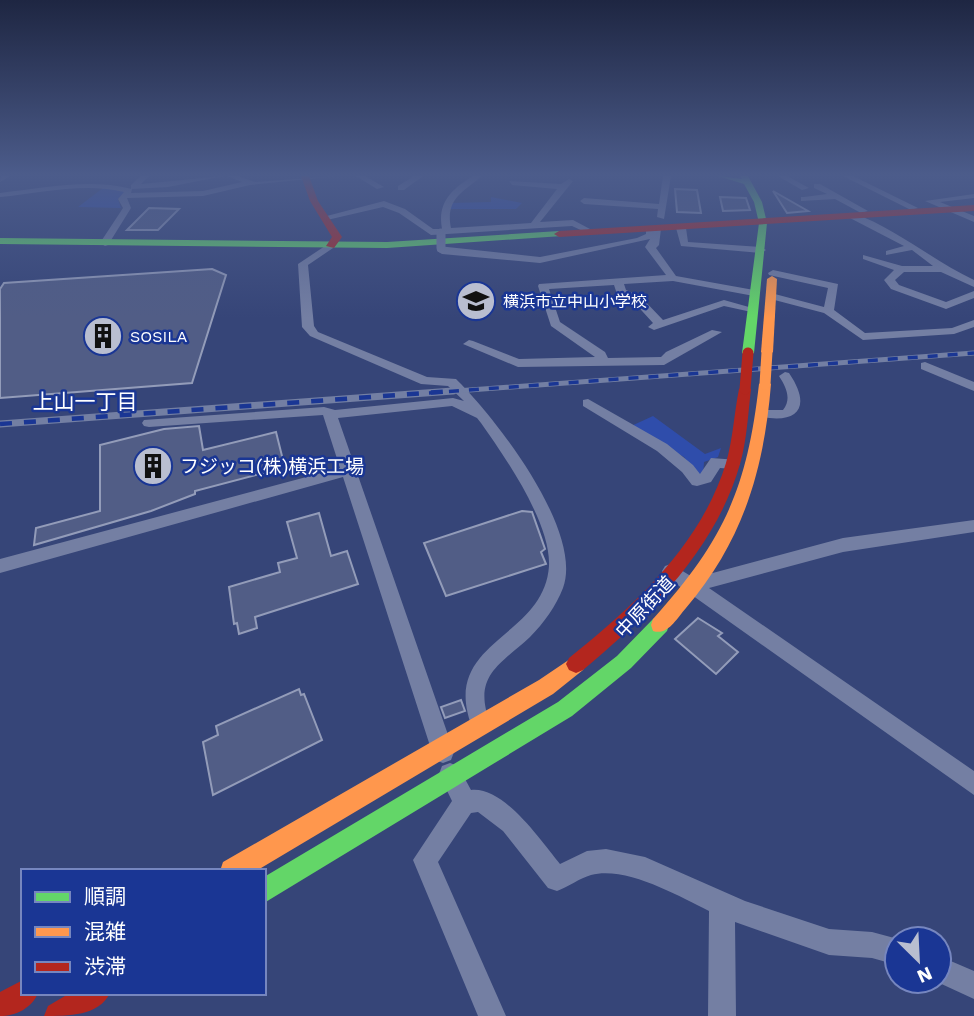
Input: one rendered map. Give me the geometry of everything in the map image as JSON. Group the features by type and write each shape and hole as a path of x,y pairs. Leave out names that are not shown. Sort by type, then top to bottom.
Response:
{"main road":[{"path":"329,223 334,244"},
{"path":"0,236 334,244 430,243 720,223"},
{"path":"334,244 731,223"},
{"name":"中原街道","path":"235,869 572,669 612,636 671,571 702,530 733,464 745,389 754,293 768,223"},
{"name":"中原街道","path":"266,890 589,691 651,633 694,585 739,511 753,474 763,413 771,296 769,223"},
{"path":"0,241 107,240"},
{"path":"0,1007 21,995"},
{"path":"58,1016 93,995"}],"street":[{"path":"107,240 117,223"},
{"path":"416,223 424,230 443,232 567,223"},
{"path":"443,223 442,251 540,260 640,240 651,235 656,223"},
{"path":"574,223 585,229"},
{"path":"875,223 932,258 943,269 974,284"},
{"path":"653,228 654,245 650,247 673,278"},
{"path":"681,228 684,244 761,250"},
{"path":"334,244 303,264 308,327 314,334 425,381 452,382 506,446 541,508 558,552 559,570 545,604 529,626 488,660 477,687 474,703 481,725"},
{"path":"889,253 914,247"},
{"path":"866,257 901,269 943,269"},
{"path":"540,260 543,286 555,324 601,355 602,360"},
{"path":"901,269 889,280 895,287 946,306 974,294"},
{"path":"772,273 834,286 828,311"},
{"path":"543,286 673,278 754,293"},
{"path":"618,280 621,292 636,298 657,326 724,303 752,311"},
{"path":"771,296 828,311 863,337 954,331 974,323"},
{"path":"469,344 518,363 664,361 670,355 716,332"},
{"path":"925,366 972,384"},
{"path":"763,413 786,415 793,408 795,393 785,376"},
{"path":"149,423 324,411 332,414 453,402 468,413 481,415"},
{"path":"588,403 622,427 674,454 697,481 706,478 716,462 733,464"},
{"path":"332,414 347,471 451,778 465,802"},
{"path":"0,566 347,471"},
{"path":"694,585 843,545 974,526"},
{"path":"671,571 974,784"},
{"path":"492,1016 425,860 465,802 481,800 511,823 557,879 587,863 607,861 645,869 722,905 829,942 883,948"},
{"path":"722,905 722,1016"},
{"path":"953,975 974,985"}],"shaded area":[{"path":"653,416 705,454 721,448 718,457 704,462 703,475 697,477 684,457 629,427"}],"building":[{"path":"134,223 165,223 158,230 127,230"},
{"name":"SOSILA","path":"212,269 226,275 192,383 0,398 0,289 4,283"},
{"name":"フジッコ(株)横浜工場","path":"199,426 203,450 276,432 284,464 269,468 271,471 195,491 195,494 151,511 34,545 36,528 100,511 100,445 164,429"},
{"path":"522,511 532,512 545,549 541,552 546,564 446,596 424,543"},
{"path":"319,513 331,556 347,551 358,584 255,617 257,628 239,634 237,623 234,624 229,587 280,572 278,563 297,558 287,522"},
{"path":"698,618 722,633 718,636 738,652 716,674 675,639"},
{"path":"299,689 301,695 304,694 322,740 213,795 203,742 218,735 216,726"},
{"path":"461,700 465,711 445,718 441,707"}],"railway":[{"path":"429,393 974,353"},
{"path":"0,424 453,391"}],"traffic: fast":[{"path":"748,353 763,223"},
{"path":"0,241 387,245 559,234"},
{"path":"266,890 565,709 624,662 660,625"}],"traffic: slow":[{"path":"767,352 772,279"},
{"path":"765,384 767,352"},
{"path":"660,625 705,570 736,515 755,454 765,384"},
{"path":"235,869 546,687 576,664"}],"traffic: jam":[{"path":"328,223 337,237 331,246"},
{"path":"559,234 728,223"},
{"path":"745,389 748,353"},
{"path":"576,664 647,600 691,548 709,520 733,463 745,389"},
{"path":"0,1007 21,995"},
{"path":"58,1016 93,995"}],"place":[{"name":"横浜市立中山小学校","path":"476,301"},
{"name":"SOSILA","path":"103,336"},
{"name":"フジッコ(株)横浜工場","path":"153,466"}],"district":[{"name":"上山一丁目","path":"85,401"}]}
